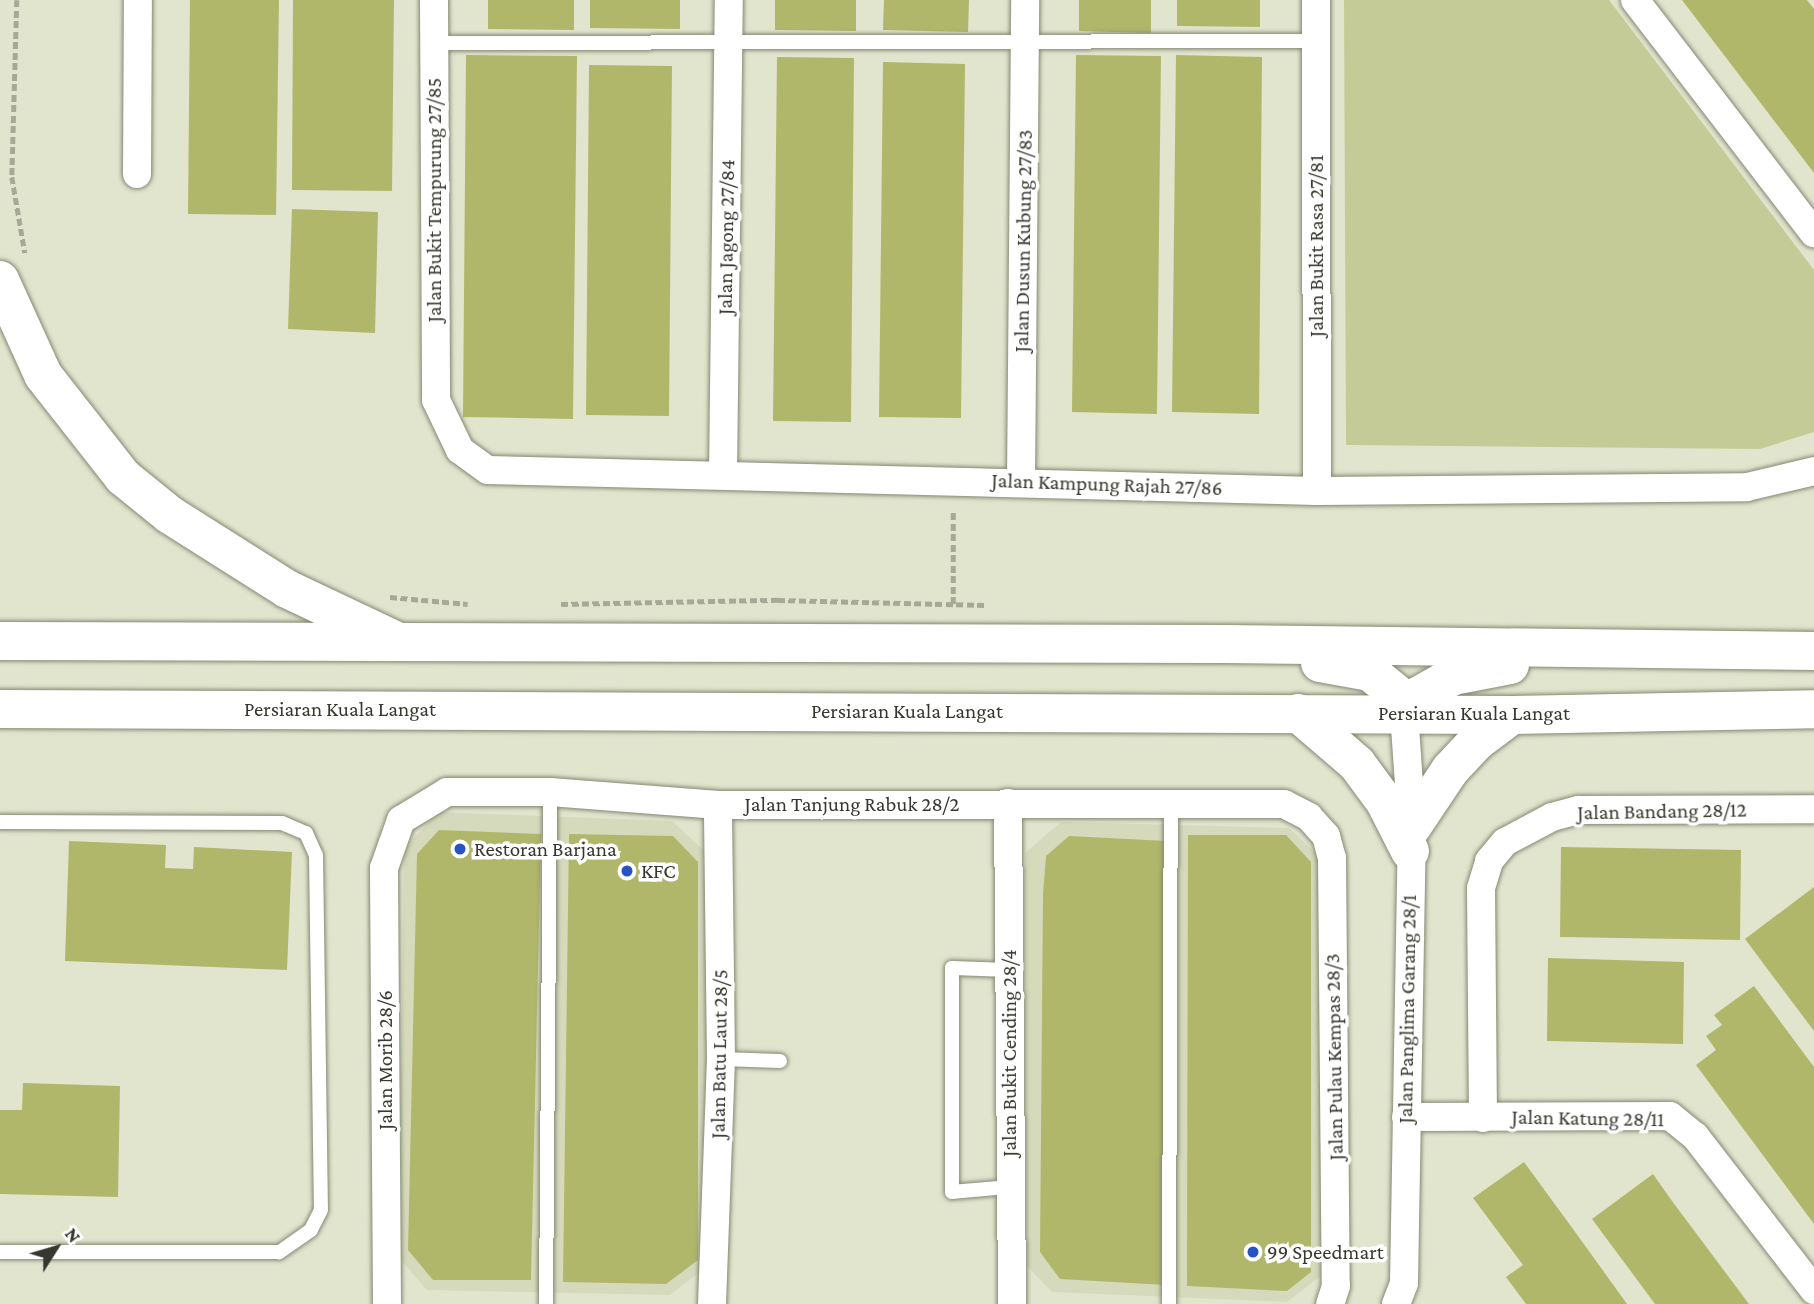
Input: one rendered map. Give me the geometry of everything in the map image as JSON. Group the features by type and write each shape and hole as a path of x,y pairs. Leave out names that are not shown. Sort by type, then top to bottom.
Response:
{"main road":[{"path":"14,270 43,375 123,477 180,522 275,582 404,644"},
{"path":"0,641 1226,644 1814,651"},
{"path":"1226,644 1275,662 1320,663 1370,672 1398,695 1404,713"},
{"path":"1404,713 1418,696 1465,673 1522,664 1594,661 1619,650"},
{"name":"Persiaran Kuala Langat","path":"0,709 1512,715 1814,709"},
{"path":"1298,713 1357,764 1411,839 1450,770 1476,742 1512,715"}],"street":[{"path":"136,174 138,0"},
{"name":"Jalan Bukit Tempurung 27/85","path":"434,0 436,400"},
{"name":"Jalan Jagong 27/84","path":"723,474 729,0"},
{"name":"Jalan Dusun Kubung 27/83","path":"1021,482 1025,0"},
{"name":"Jalan Bukit Rasa 27/81","path":"1316,0 1317,491"},
{"path":"1635,0 1814,233"},
{"name":"Jalan Kampung Rajah 27/86","path":"436,400 460,450 488,470 1317,491 1747,487 1814,471"},
{"name":"Jalan Panglima Garang 28/1","path":"1396,1304 1404,1283 1411,839 1404,713"},
{"name":"Jalan Tanjung Rabuk 28/2","path":"401,820 447,792 550,792 718,805 1284,804 1309,817"},
{"name":"Jalan Bukit Cending 28/4","path":"1008,803 1012,1304"},
{"name":"Jalan Batu Laut 28/5","path":"712,1304 721,1059 718,805"},
{"name":"Jalan Bandang 28/12","path":"1483,1118 1481,888 1489,861 1505,842 1552,817 1579,810 1814,809"},
{"name":"Jalan Pulau Kempas 28/3","path":"1309,817 1326,836 1332,858 1336,1286 1330,1304"},
{"name":"Jalan Morib 28/6","path":"387,1304 384,867 401,820"},
{"name":"Jalan Katung 28/11","path":"1406,1117 1670,1116 1695,1136 1814,1290"}],"lane":[{"path":"433,43 1314,41"},
{"path":"546,1304 550,792"},
{"path":"1168,1304 1171,805"},
{"path":"0,822 282,822 306,833 316,855 321,1210 311,1230 279,1252 0,1252"},
{"path":"1009,970 952,968 952,1192 1009,1187"},
{"path":"721,1059 780,1061"}],"path":[{"path":"14,270 12,177 17,0"},
{"path":"953,518 953,604"},
{"path":"376,592 481,605"},
{"path":"549,604 778,600 995,605"}],"shaded area":[{"path":"438,812 672,821 708,854 705,1268 670,1295 427,1290 399,1258 404,849"},
{"path":"1061,822 1289,828 1324,861 1322,1275 1287,1302 1052,1292 1027,1266 1025,853"}],"green space":[{"path":"1344,0 1609,0 1814,270 1814,432 1760,449 1346,445"}],"building":[{"path":"190,0 279,0 276,215 188,214"},
{"path":"293,0 394,0 392,191 292,190"},
{"path":"488,0 574,0 574,30 488,29"},
{"path":"590,0 680,0 680,29 590,28"},
{"path":"775,0 856,0 856,31 775,30"},
{"path":"884,0 969,0 968,32 883,30"},
{"path":"1079,0 1151,0 1151,33 1079,31"},
{"path":"1177,0 1260,0 1260,27 1177,26"},
{"path":"1682,0 1807,0 1814,9 1814,173"},
{"path":"466,55 577,56 573,419 463,417"},
{"path":"1076,55 1161,56 1157,414 1072,412"},
{"path":"1176,55 1262,57 1259,414 1172,412"},
{"path":"777,57 854,58 851,422 773,421"},
{"path":"883,62 965,64 961,418 879,417"},
{"path":"589,65 672,66 669,416 586,415"},
{"path":"292,209 378,212 375,333 288,329"},
{"path":"439,830 541,834 531,1280 433,1280 408,1250 417,854"},
{"path":"569,834 673,836 698,862 698,1260 666,1284 563,1282"},
{"path":"1188,835 1286,835 1311,862 1311,1272 1287,1291 1187,1286"},
{"path":"1069,836 1166,841 1166,1285 1060,1279 1040,1252 1043,894 1046,856"},
{"path":"69,841 166,845 165,868 193,869 194,847 292,852 287,970 65,961"},
{"path":"1561,847 1741,850 1740,940 1560,937"},
{"path":"1814,887 1814,1031 1745,939"},
{"path":"1548,958 1684,962 1683,1044 1547,1041"},
{"path":"1754,986 1814,1067 1814,1224 1696,1065 1716,1050 1706,1036 1722,1025 1714,1015"},
{"path":"23,1083 120,1086 118,1197 0,1194 0,1110 22,1110"},
{"path":"1524,1162 1627,1304 1526,1304 1506,1277 1523,1265 1473,1198"},
{"path":"1653,1174 1749,1304 1655,1304 1592,1219"}],"place":[{"name":"Restoran Barjana","path":"460,849"},
{"name":"KFC","path":"627,871"},
{"name":"99 Speedmart","path":"1253,1252"}]}
